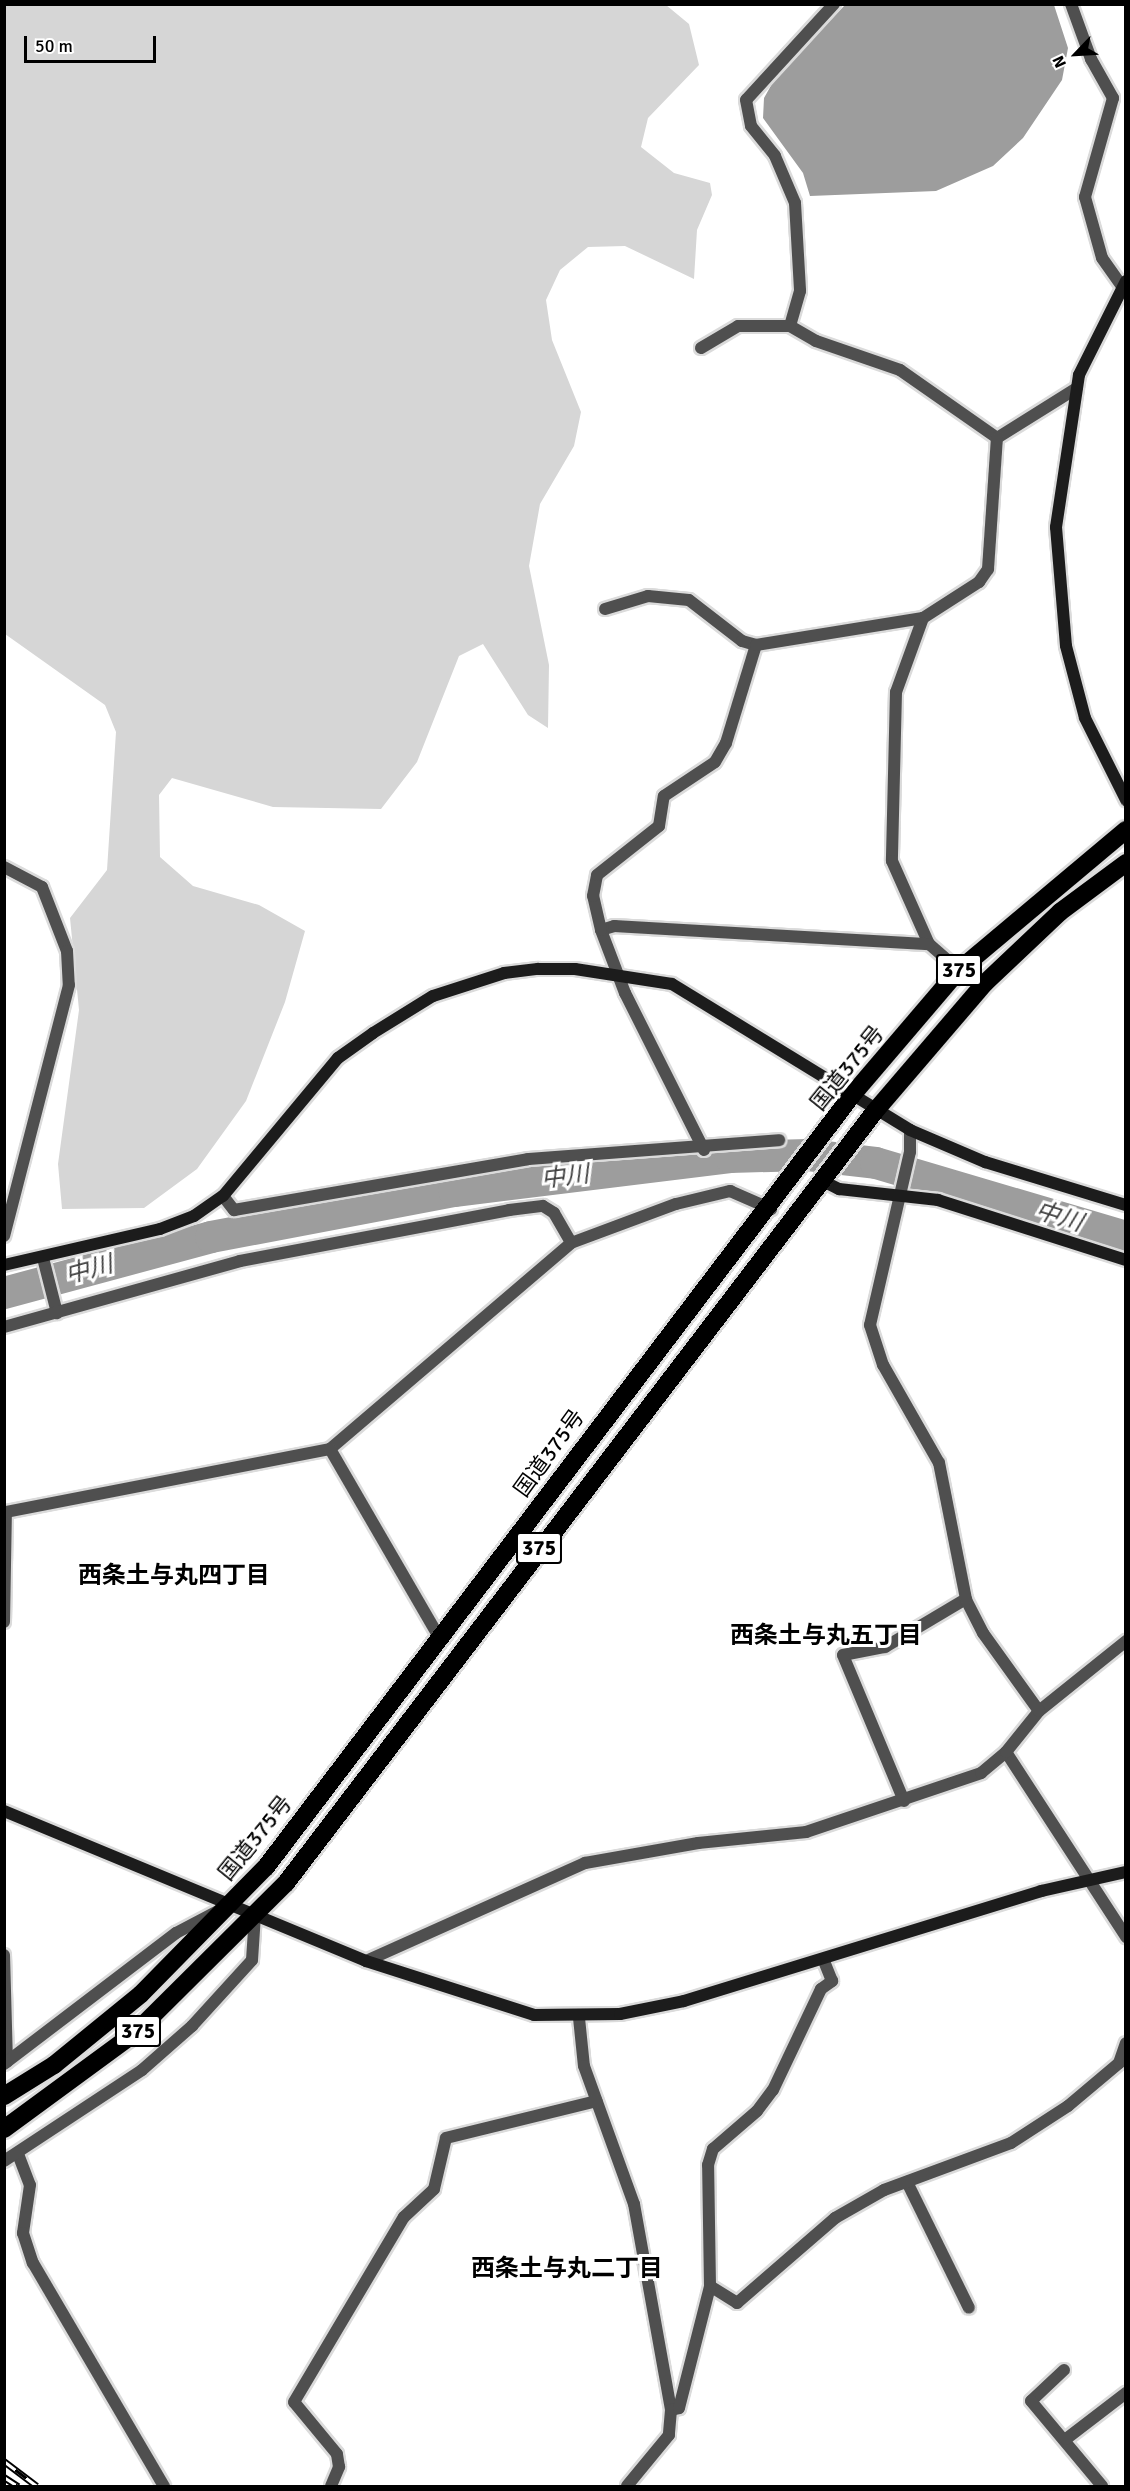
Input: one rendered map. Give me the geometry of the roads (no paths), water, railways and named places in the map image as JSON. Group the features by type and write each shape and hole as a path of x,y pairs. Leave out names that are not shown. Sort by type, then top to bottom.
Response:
{"highway":[{"name":"国道375号","path":"4,2096 54,2065 141,1994 231,1906 440,1639 633,1378 776,1202 853,1094 959,970 1125,830"},
{"name":"375","path":"4,2129 136,2032 286,1882 876,1110 985,983 1060,912 1125,863"}],"street":[{"path":"790,326 800,291 795,203 775,156 751,126 746,100 834,4"},
{"path":"1071,4 1091,59 1113,98 1085,197 1090,229 1124,287 1077,388 1056,527 1066,646 1085,718 1125,800"},
{"path":"701,348 738,326 790,326 816,341 900,370 997,438"},
{"path":"997,438 1077,388"},
{"path":"605,609 648,596 689,600 742,641 756,645 923,618 979,582 988,569 997,438"},
{"path":"923,618 896,692 892,861 929,944 959,970"},
{"path":"704,1150 617,974 601,930 593,896 597,876 659,826 664,796 715,762 726,743 756,645"},
{"path":"4,867 42,887 67,951 69,985 4,1236"},
{"path":"601,930 614,926 929,944"},
{"path":"4,1265 44,1262 160,1229 223,1196 338,1059 404,1011 433,996 504,973 576,969 672,984 910,1130 985,1162 1125,1205"},
{"path":"910,1130 910,1152 870,1325 884,1365 939,1463 966,1599 983,1633 1039,1711"},
{"path":"223,1196 234,1210 528,1159 704,1150 779,1140"},
{"path":"823,1181 839,1189 899,1192 938,1200 1125,1260"},
{"path":"4,1622 5,1508 330,1449 571,1243 676,1204 730,1191 776,1202"},
{"path":"4,1327 240,1261 509,1210 543,1206 554,1213 571,1243"},
{"path":"44,1262 57,1313"},
{"path":"330,1449 440,1639"},
{"path":"904,1801 843,1655 885,1647 966,1599"},
{"path":"366,1961 585,1863 698,1843 806,1832 904,1801 981,1773 1006,1752 1039,1711 1125,1641"},
{"path":"1006,1752 1125,1937"},
{"path":"4,1811 366,1961 488,2004 534,2015 579,2018 684,2001 1086,1879 1125,1872"},
{"path":"5,2063 176,1933 231,1906"},
{"path":"4,2161 18,2154 142,2070 192,2026 252,1960 255,1915"},
{"path":"4,1955 5,2063"},
{"path":"671,2410 679,2408 710,2286 708,2165 713,2148 757,2111 773,2090 821,1989 832,1981 824,1960"},
{"path":"579,2018 584,2066 634,2204 671,2410 669,2435 627,2487"},
{"path":"710,2286 737,2302 835,2218 907,2182 1011,2143 1119,2063 1125,2043"},
{"path":"331,2487 339,2467 337,2454 294,2402 404,2217 434,2189 446,2138 597,2101"},
{"path":"18,2154 30,2185 23,2233 33,2264 164,2487"},
{"path":"907,2182 969,2308"},
{"path":"1065,2370 1031,2401 1066,2439 1102,2487"},
{"path":"1066,2439 1125,2393"}],"waterway":[{"name":"中川","path":"4,1293 211,1237 454,1191 730,1157 808,1155 876,1163 1126,1237"}],"railway":[{"path":"4,2461 37,2486"},
{"path":"4,2477 18,2486"}],"district":[{"name":"西条土与丸四丁目","path":"174,1576"},
{"name":"西条土与丸五丁目","path":"826,1636"},
{"name":"西条土与丸二丁目","path":"567,2269"}]}
